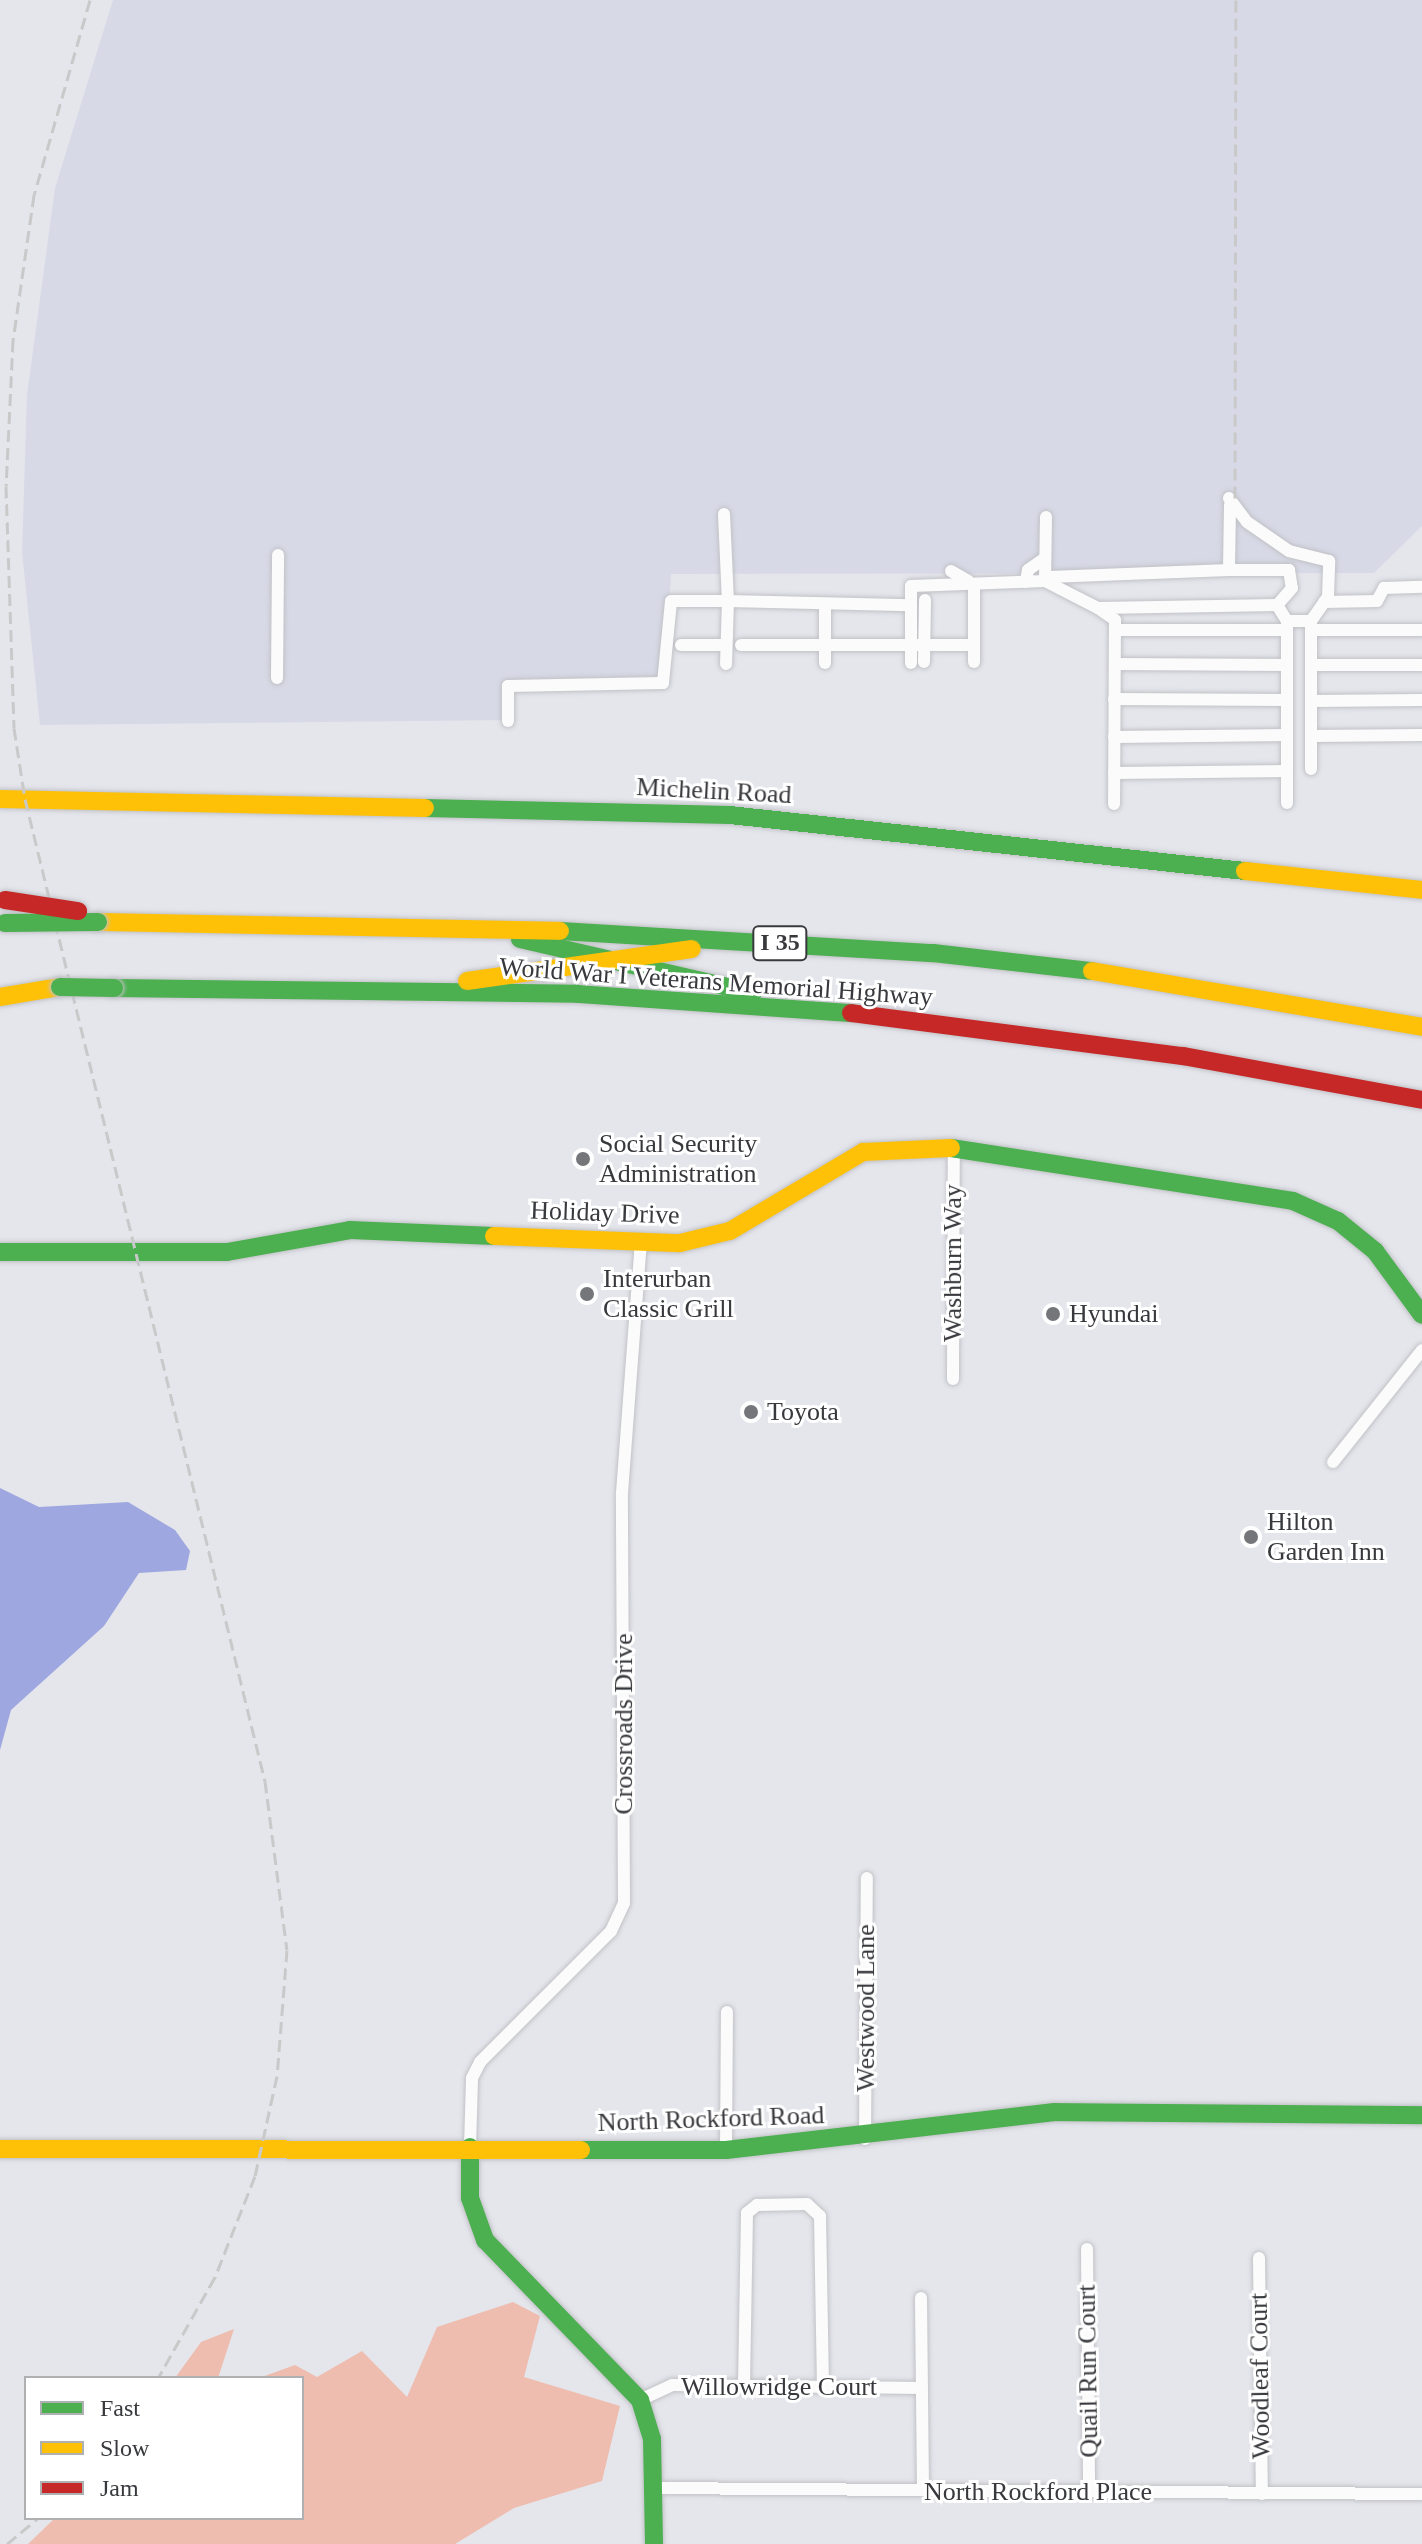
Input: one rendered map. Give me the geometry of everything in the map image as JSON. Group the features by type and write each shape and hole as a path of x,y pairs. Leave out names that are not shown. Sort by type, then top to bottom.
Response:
{"main road":[{"name":"Michelin Road","path":"0,799 730,815 1422,890"},
{"path":"3,900 97,918"},
{"name":"World War I Veterans Memorial Highway","path":"2,923 97,918 132,922 443,924 838,947 1163,979 1422,1027"},
{"path":"443,924 865,1014"},
{"path":"426,989 602,958 838,947"},
{"name":"World War I Veterans Memorial Highway","path":"0,988 24,991 60,987 426,989 865,1014 1183,1056 1422,1100"},
{"path":"0,997 24,991"},
{"name":"Holiday Drive","path":"0,1252 227,1252 361,1230 641,1242 730,1231 829,1167 876,1148 954,1147 1293,1201 1338,1221 1375,1251 1422,1315"},
{"name":"North Rockford Road","path":"0,2149 470,2147 726,2150 865,2139 946,2121 1055,2112 1422,2115"},
{"path":"470,2147 470,2198 485,2240 640,2400 652,2439 654,2544"}],"street":[{"path":"1229,570 1230,502 1289,551 1329,561 1324,602 1311,626 1311,769"},
{"path":"724,514 728,601 726,664"},
{"path":"918,645 911,586 951,574 974,584 1027,580 1042,568 1046,517"},
{"path":"1031,547 1049,577 1289,570 1292,588 1277,605 1098,608"},
{"path":"277,678 278,555"},
{"path":"1042,568 1115,620 1114,804"},
{"path":"951,574 959,581 1027,580"},
{"path":"974,584 974,662"},
{"path":"1324,602 1377,601 1384,588 1422,587"},
{"path":"918,662 925,600"},
{"path":"508,721 508,686 663,683 671,601 911,605"},
{"path":"825,605 825,663"},
{"path":"1277,605 1287,625 1287,803"},
{"path":"1115,630 1287,625 1422,630"},
{"path":"681,645 726,645"},
{"path":"741,645 974,645"},
{"path":"1115,664 1287,665"},
{"path":"1311,665 1422,665"},
{"path":"1114,699 1287,700"},
{"path":"1312,701 1422,700"},
{"path":"1114,737 1287,735"},
{"path":"1311,736 1422,735"},
{"path":"1114,773 1287,771"},
{"name":"Washburn Way","path":"953,1379 954,1147"},
{"name":"Crossroads Drive","path":"470,2147 472,2078 480,2062 611,1931 624,1903 622,1493 641,1242"},
{"path":"1333,1462 1422,1350"},
{"name":"Westwood Lane","path":"865,2139 867,1878"},
{"path":"726,2150 727,2012"},
{"path":"744,2385 747,2213 757,2205 807,2204 820,2216 823,2386"},
{"name":"Quail Run Court","path":"1087,2249 1089,2492"},
{"name":"Woodleaf Court","path":"1259,2258 1262,2494"},
{"path":"921,2298 923,2490"},
{"name":"Willowridge Court","path":"640,2400 672,2385 922,2388"},
{"name":"North Rockford Place","path":"654,2488 1422,2494"}],"shaded area":[{"path":"113,0 1422,0 1422,526 1374,573 671,574 665,676 509,680 511,720 40,725 22,552 27,395 55,188"},
{"path":"513,2302 540,2316 524,2377 620,2406 602,2481 514,2508 455,2544 28,2544 53,2520 304,2520 304,2376 265,2376 295,2365 317,2377 362,2351 407,2397 437,2327"},
{"path":"234,2329 219,2376 176,2376 201,2342"}],"water":[{"path":"0,1488 39,1507 128,1502 175,1530 190,1551 186,1570 139,1573 104,1626 11,1710 0,1750"}],"railway":[{"path":"90,0 34,195 13,340 6,486 14,728 25,799 265,1781 287,1950 277,2076 255,2176 215,2277 159,2376"},
{"path":"1235,498 1236,0"},
{"path":"7,2544 36,2520"}],"traffic: fast":[{"path":"425,808 730,815 1245,871"},
{"path":"5,923 98,922"},
{"path":"560,931 933,953 1092,971"},
{"path":"520,939 753,993"},
{"path":"60,987 114,988"},
{"path":"114,988 578,994 851,1013"},
{"path":"951,1148 1293,1201 1338,1221 1375,1251 1422,1315"},
{"path":"0,1252 227,1252 350,1230 494,1236"},
{"path":"581,2150 726,2150 1055,2112 1422,2115"},
{"path":"470,2147 470,2198 485,2240 640,2400 652,2439 654,2544"}],"traffic: slow":[{"path":"0,799 425,808"},
{"path":"1245,871 1422,890"},
{"path":"98,922 560,931"},
{"path":"467,981 692,949"},
{"path":"1092,971 1422,1027"},
{"path":"0,997 60,987"},
{"path":"494,1236 680,1243 730,1231 863,1152 951,1148"},
{"path":"0,2149 581,2150"}],"traffic: jam":[{"path":"5,900 78,911"},
{"path":"851,1013 1183,1056 1422,1100"}],"place":[{"name":"Social Security Administration","path":"583,1159"},
{"name":"Interurban Classic Grill","path":"587,1294"},
{"name":"Hyundai","path":"1053,1314"},
{"name":"Toyota","path":"751,1412"},
{"name":"Hilton Garden Inn","path":"1251,1537"}]}
